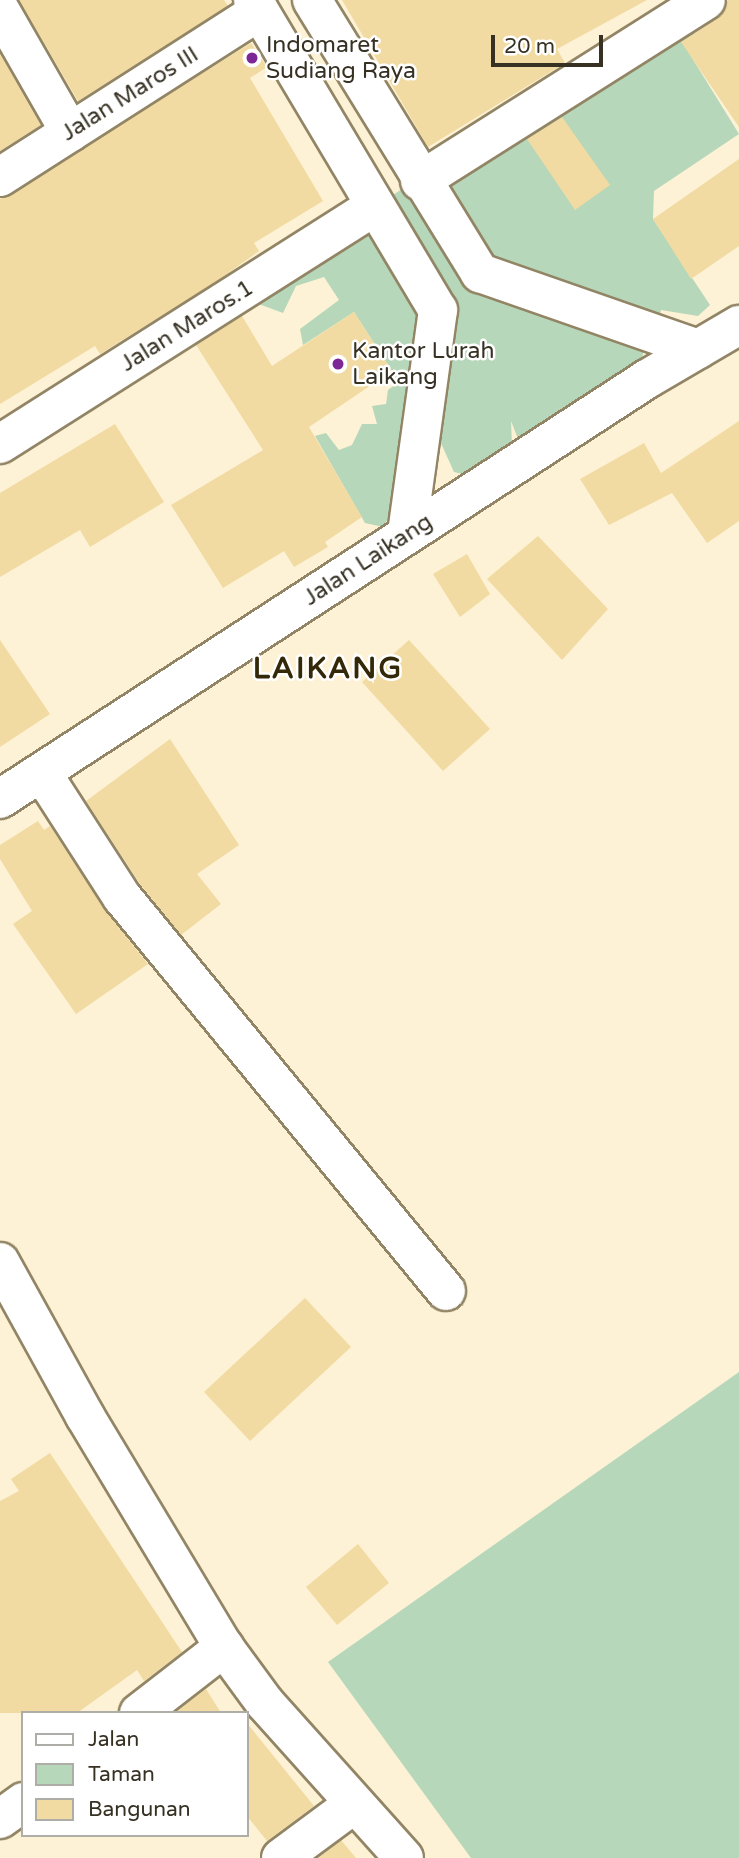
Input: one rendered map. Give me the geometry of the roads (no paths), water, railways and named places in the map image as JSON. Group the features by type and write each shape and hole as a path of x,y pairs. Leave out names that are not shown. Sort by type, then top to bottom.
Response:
{"street":[{"path":"312,0 420,181 480,273 698,349"},
{"name":"Jalan Maros.1","path":"0,444 706,0"},
{"path":"264,4 375,206 438,310 407,534"},
{"name":"Jalan Maros III","path":"0,177 264,4"},
{"path":"0,10 70,132"},
{"name":"Jalan Laikang","path":"0,799 407,534 739,325"},
{"path":"42,772 122,897 446,1292"},
{"path":"0,1262 85,1416 224,1647 265,1703 404,1858"},
{"path":"142,1711 224,1647"},
{"path":"0,1819 21,1803"},
{"path":"281,1858 354,1804"}],"place":[{"name":"Indomaret Sudiang Raya","path":"252,58"},
{"name":"Kantor Lurah Laikang","path":"338,364"}],"district":[{"name":"LAIKANG","path":"328,669"}]}
